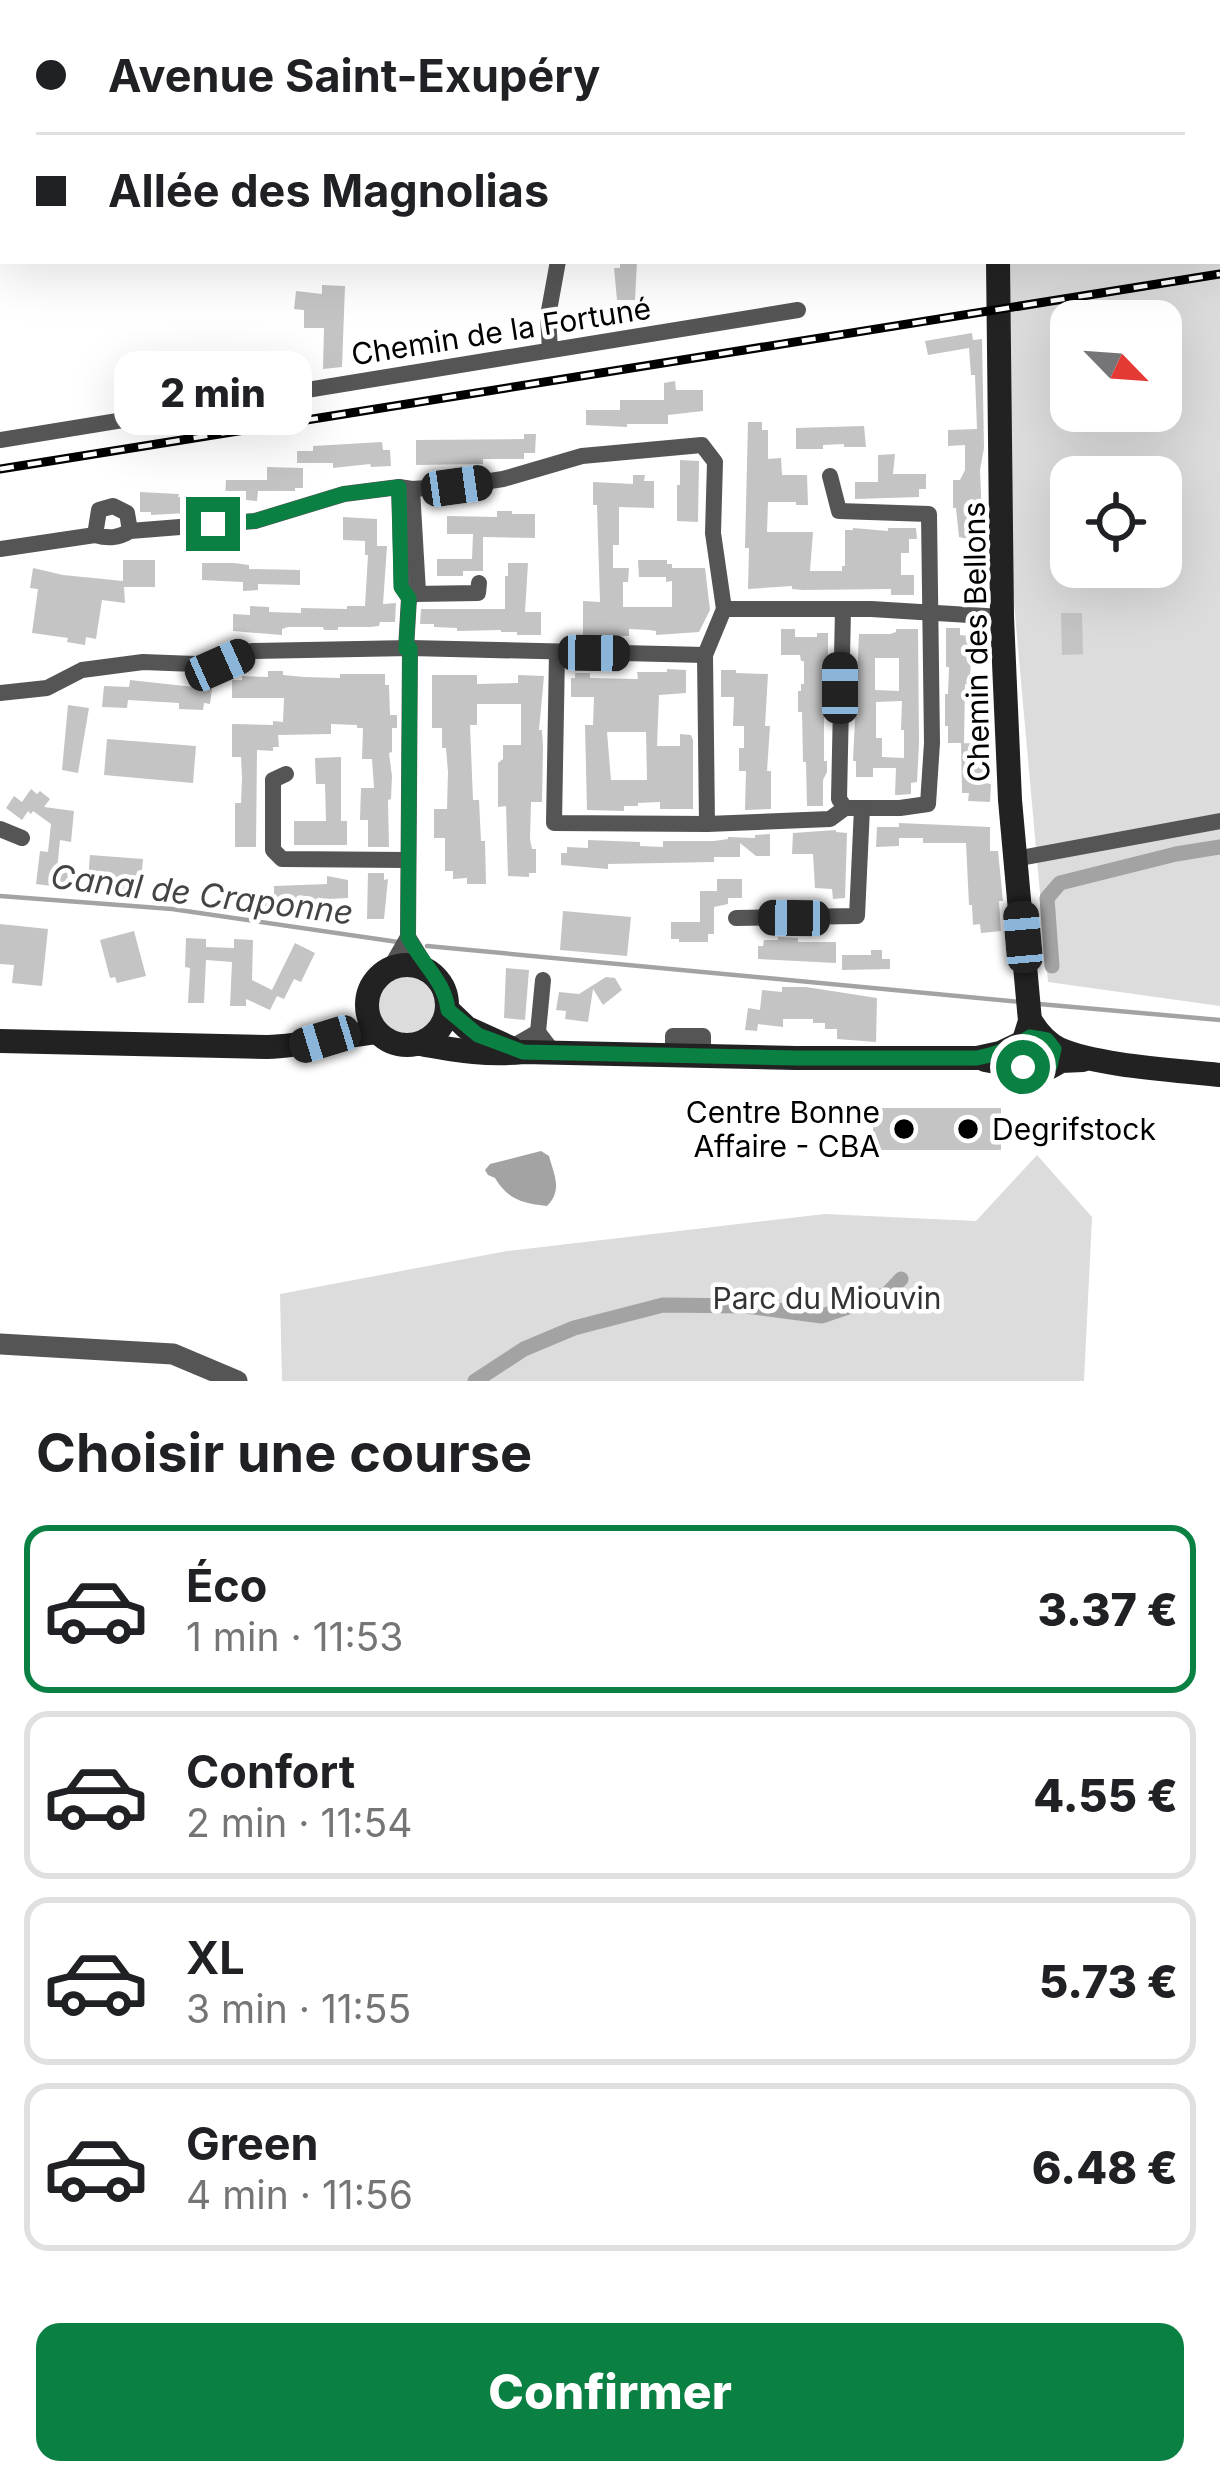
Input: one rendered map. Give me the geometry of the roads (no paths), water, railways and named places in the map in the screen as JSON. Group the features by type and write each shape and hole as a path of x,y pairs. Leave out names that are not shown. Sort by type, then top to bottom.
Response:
{"main road":[{"name":"Chemin des Bellons","path":"998,264 1002,616 1010,800 1034,1046"},
{"path":"325,1039 367,1003 377,979 389,970 416,966 440,981 448,1010 439,1031 420,1044"},
{"path":"367,1003 377,1032 393,1043 501,1054 524,1044"},
{"path":"448,1010 467,1028 560,1053 977,1058 1034,1046 1220,1075"},
{"path":"0,1041 267,1047 302,1046 377,1032"}],"street":[{"path":"550,350 548,316 557,264"},
{"name":"Chemin de la Fortuné","path":"0,440 798,310"},
{"path":"0,549 95,535 120,537 130,531 255,521 344,494 503,479 582,456 702,445 715,461 713,533 724,609 705,656 707,824"},
{"path":"557,652 554,823 707,824 830,818 853,808 928,804 932,743 929,514 839,511 830,476"},
{"path":"405,488 401,587 412,596 478,593 479,584"},
{"path":"95,535 99,510 113,506 127,513 130,531"},
{"path":"389,970 408,937 412,596"},
{"path":"724,609 930,610 1002,616"},
{"path":"843,609 838,799 853,808"},
{"path":"0,693 46,688 82,670 142,662 220,665 252,651 408,648 705,656"},
{"path":"286,773 273,780 273,850 282,859 407,860"},
{"path":"736,918 857,916 853,808"},
{"path":"1016,860 1220,821"},
{"path":"0,829 22,838"},
{"path":"408,937 429,971"},
{"path":"524,1044 543,980"},
{"path":"0,1344 172,1354 237,1381"}],"waterway":[{"path":"1052,966 1047,898 1060,883 1220,847"},
{"name":"Canal de Craponne","path":"0,896 172,909 398,942"},
{"name":"Canal de Craponne","path":"427,946 1021,1002"},
{"name":"Canal de Craponne","path":"1039,1004 1220,1020"},
{"path":"475,1381 524,1349 574,1328 663,1305 746,1306 822,1316 887,1294 901,1279"}],"railway":[{"path":"0,469 1220,274"}],"place":[{"name":"Centre Bonne Affaire - CBA","path":"904,1129"},
{"name":"Degrifstock","path":"968,1129"}],"park label":[{"name":"Parc du Miouvin","path":"827,1298"}]}
